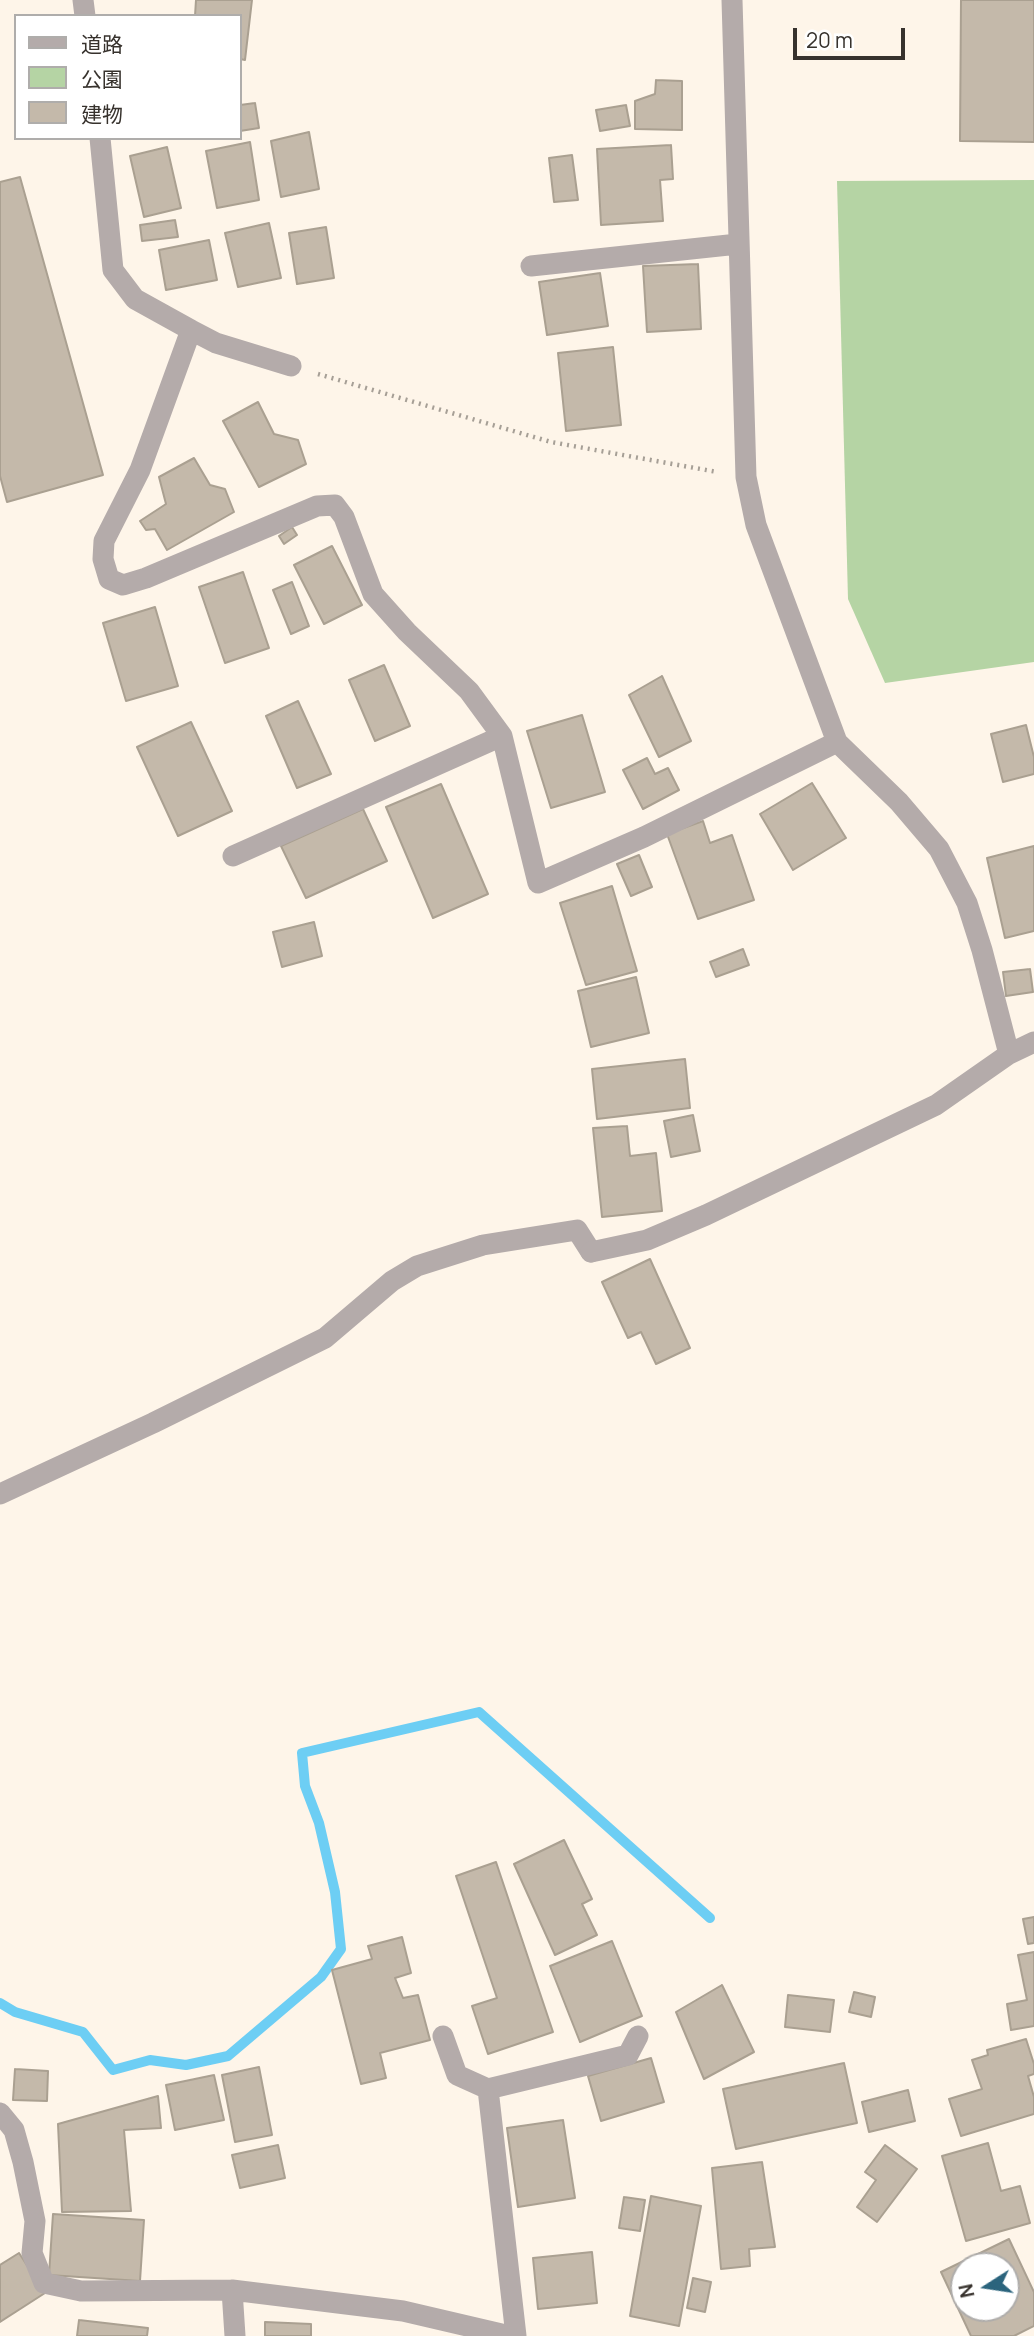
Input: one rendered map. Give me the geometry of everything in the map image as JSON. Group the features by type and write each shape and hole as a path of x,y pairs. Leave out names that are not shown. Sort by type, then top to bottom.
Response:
{"street":[{"path":"732,0 746,477 756,525 837,742 899,802 939,849 967,903 1009,1054"},
{"path":"100,140 113,270 135,299 216,343 291,366"},
{"path":"531,266 738,244"},
{"path":"191,330 140,470 104,541 103,559 109,579 123,585 146,578 317,506 335,505 344,517 373,594 407,632 469,691 502,737 538,883 644,837 837,742"},
{"path":"233,856 502,737"},
{"path":"0,1494 326,1338 392,1281 417,1266 483,1245 577,1230 591,1252 647,1240 706,1215 936,1105 1009,1054 1034,1042"},
{"path":"443,2036 457,2075 488,2089 628,2055 638,2036"},
{"path":"488,2089 516,2336"},
{"path":"0,2113 14,2130 23,2162 35,2221 32,2253 44,2283 81,2291 232,2290 403,2311 510,2336"},
{"path":"232,2290 235,2336"}],"path":[{"path":"291,366 551,442 746,477"}],"green space":[{"path":"1034,180 1034,662 885,683 848,599 837,181"}],"building":[{"path":"196,0 252,0 245,60 242,59 242,14 195,14"},
{"path":"961,0 1034,0 1034,142 960,141"},
{"path":"656,80 682,81 682,130 635,129 635,101 655,94"},
{"path":"255,103 259,128 242,131 242,105"},
{"path":"626,105 630,126 600,131 596,110"},
{"path":"309,132 319,189 281,197 271,141"},
{"path":"250,142 259,200 217,208 206,151"},
{"path":"671,145 673,179 660,180 663,221 601,225 597,149"},
{"path":"167,147 181,208 144,217 130,156"},
{"path":"572,155 578,200 554,202 549,158"},
{"path":"20,177 103,475 7,502 0,476 0,182"},
{"path":"175,220 178,237 142,241 140,225"},
{"path":"269,223 281,278 238,287 225,233"},
{"path":"326,227 334,278 297,284 289,233"},
{"path":"209,240 217,280 166,290 159,250"},
{"path":"698,264 701,329 647,332 643,266"},
{"path":"600,273 608,326 547,335 539,282"},
{"path":"613,347 621,425 566,431 558,353"},
{"path":"258,402 274,434 298,440 306,464 259,487 223,421"},
{"path":"194,458 210,485 225,489 234,512 167,550 155,529 146,530 140,521 166,504 159,477"},
{"path":"292,527 297,535 284,544 279,536"},
{"path":"332,546 362,605 324,624 294,565"},
{"path":"243,572 269,648 225,663 199,587"},
{"path":"292,582 309,626 291,634 273,590"},
{"path":"155,607 178,686 126,701 103,623"},
{"path":"384,665 410,726 375,741 349,680"},
{"path":"662,676 691,741 659,757 629,695"},
{"path":"298,701 331,774 297,788 266,716"},
{"path":"582,715 605,792 551,808 527,731"},
{"path":"191,722 232,811 178,836 137,747"},
{"path":"1026,725 1034,757 1034,774 1003,782 991,734"},
{"path":"647,758 655,774 668,768 679,790 643,809 623,770"},
{"path":"812,783 846,838 793,870 760,814"},
{"path":"441,784 488,894 433,918 386,807"},
{"path":"363,809 387,861 306,898 281,846"},
{"path":"703,821 710,843 732,835 754,900 698,919 667,834"},
{"path":"1034,846 1034,931 1005,938 987,858"},
{"path":"639,855 652,887 631,896 617,864"},
{"path":"612,886 637,971 586,985 560,903"},
{"path":"314,922 322,956 282,967 273,932"},
{"path":"743,949 749,965 716,977 710,962"},
{"path":"1030,969 1033,992 1006,996 1003,972"},
{"path":"636,977 649,1033 591,1047 578,991"},
{"path":"685,1059 690,1108 597,1119 592,1069"},
{"path":"693,1115 700,1151 671,1157 664,1121"},
{"path":"627,1126 630,1156 656,1153 662,1211 602,1217 593,1128"},
{"path":"650,1259 690,1348 656,1364 641,1332 628,1338 602,1282"},
{"path":"564,1840 592,1899 582,1904 597,1935 555,1955 514,1864"},
{"path":"496,1862 553,2032 488,2054 472,2006 497,1998 456,1876"},
{"path":"1034,1917 1034,1943 1028,1944 1023,1919"},
{"path":"402,1937 411,1973 395,1978 403,1998 418,1995 430,2040 380,2053 386,2078 361,2084 332,1970 372,1959 368,1946"},
{"path":"612,1941 642,2016 580,2042 550,1966"},
{"path":"1034,1952 1034,2026 1011,2030 1007,2004 1027,2000 1018,1955"},
{"path":"722,1985 754,2052 704,2079 676,2012"},
{"path":"854,1992 875,1997 871,2017 849,2012"},
{"path":"788,1995 834,2000 830,2032 785,2027"},
{"path":"1026,2039 1034,2064 1034,2074 1028,2076 1034,2097 1034,2114 961,2136 949,2099 982,2089 972,2060 988,2055 987,2050"},
{"path":"651,2058 664,2102 601,2121 588,2076"},
{"path":"844,2063 857,2123 736,2149 723,2089"},
{"path":"259,2067 272,2135 235,2142 222,2075"},
{"path":"15,2069 48,2071 47,2101 13,2100"},
{"path":"214,2075 224,2120 175,2130 166,2085"},
{"path":"908,2090 915,2121 869,2132 862,2102"},
{"path":"158,2096 161,2128 124,2130 131,2211 62,2212 58,2124"},
{"path":"563,2120 575,2198 518,2207 507,2128"},
{"path":"988,2143 1001,2191 1020,2186 1030,2223 966,2241 942,2156"},
{"path":"278,2145 285,2178 240,2188 232,2155"},
{"path":"885,2145 917,2169 877,2222 857,2207 876,2180 865,2172"},
{"path":"762,2162 775,2247 749,2249 750,2266 721,2269 712,2168"},
{"path":"651,2196 701,2206 679,2326 630,2316"},
{"path":"624,2197 645,2200 640,2231 619,2228"},
{"path":"53,2214 144,2220 140,2281 49,2275"},
{"path":"1009,2239 1015,2252 982,2252"},
{"path":"592,2252 597,2303 538,2309 533,2258"},
{"path":"19,2253 45,2293 0,2322 0,2265"},
{"path":"1020,2262 1034,2292 1034,2326 1014,2336 971,2336 964,2322 1020,2322"},
{"path":"950,2268 950,2291 941,2272"},
{"path":"693,2278 711,2282 705,2312 687,2308"},
{"path":"79,2320 148,2328 147,2336 77,2336"},
{"path":"265,2322 311,2324 311,2336 265,2336"}],"waterway":[{"path":"0,2003 15,2012 83,2032 113,2070 150,2060 186,2065 228,2056 321,1977 341,1949 335,1892 319,1823 305,1786 302,1753 479,1712 710,1918"}]}
